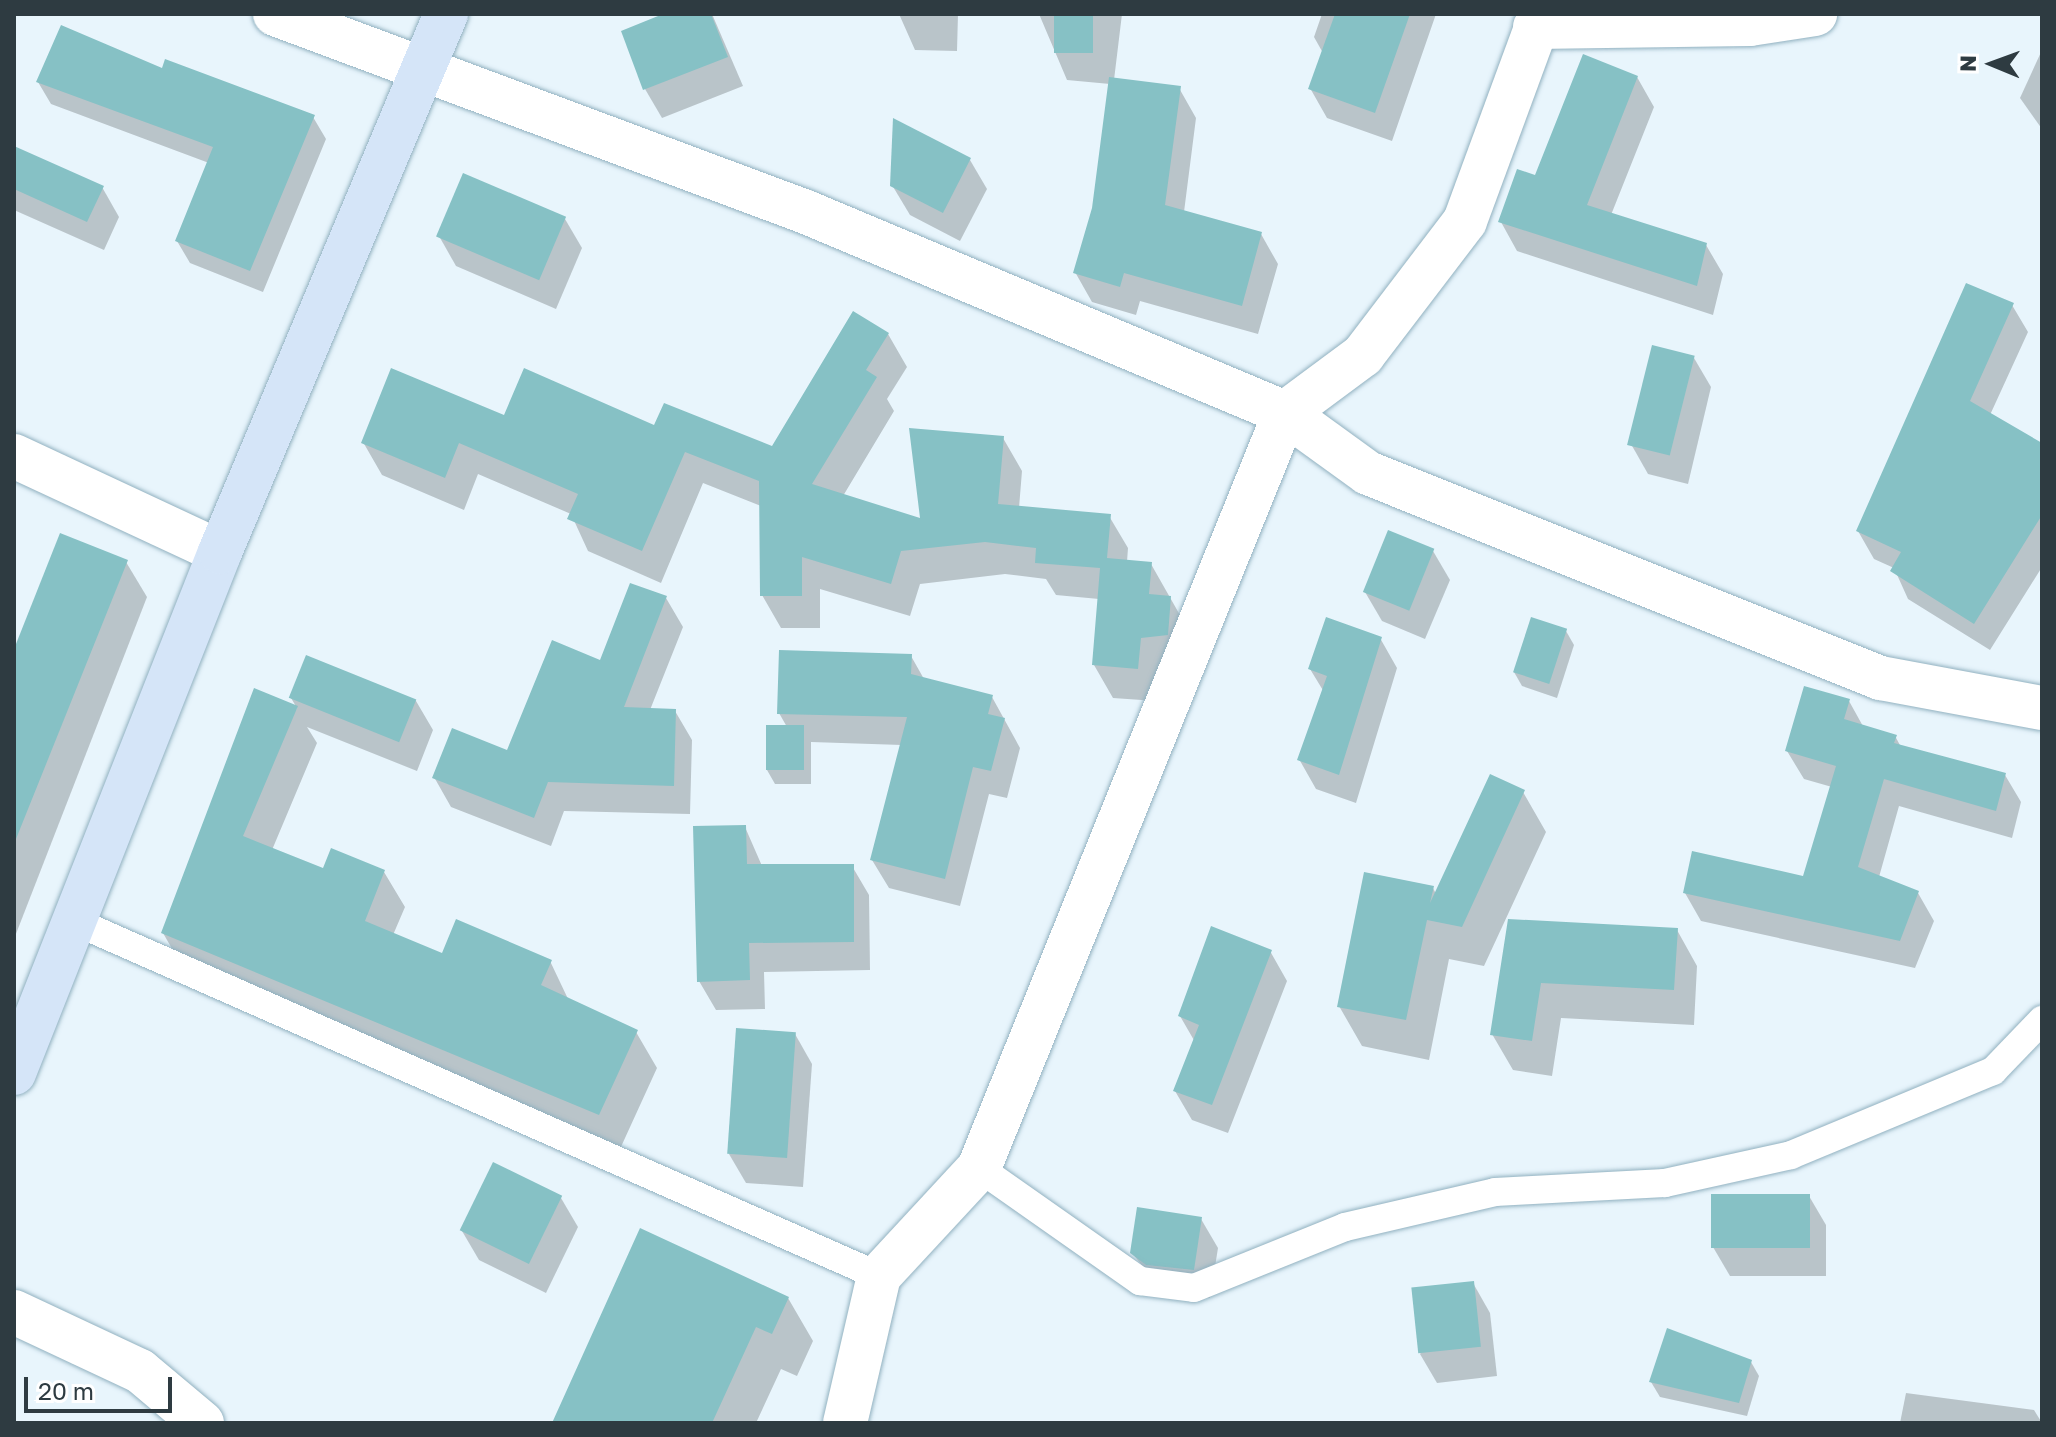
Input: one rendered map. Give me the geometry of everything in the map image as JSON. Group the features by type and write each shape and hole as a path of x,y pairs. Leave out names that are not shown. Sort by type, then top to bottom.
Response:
{"main road":[{"path":"14,1073 220,552 446,14"}],"street":[{"path":"275,14 806,212 1285,413 1368,473 1880,678 2042,708"},
{"path":"845,1423 879,1276 979,1168 1285,413 1363,355 1465,221 1538,21 1750,24 1815,14"},
{"path":"14,456 220,552"},
{"path":"14,1312 140,1371 202,1423"}],"lane":[{"path":"74,921 879,1276"},
{"path":"979,1168 1140,1281 1194,1288 1345,1227 1495,1192 1665,1183 1791,1155 1993,1071 2042,1020"}],"building":[{"path":"663,14 711,14 728,57 643,90 621,31"},
{"path":"1054,14 1093,14 1093,53 1054,53"},
{"path":"1335,14 1410,14 1375,113 1308,89"},
{"path":"61,25 162,68 165,59 315,115 250,271 175,241 213,147 36,82"},
{"path":"1583,54 1638,76 1587,205 1707,243 1697,286 1498,222 1517,169 1535,175"},
{"path":"1109,77 1181,86 1165,205 1262,232 1242,306 1124,273 1120,287 1073,273 1092,208"},
{"path":"893,118 971,158 943,213 890,186"},
{"path":"14,146 104,186 87,222 14,189"},
{"path":"463,173 566,217 539,280 436,237"},
{"path":"1966,283 2014,303 1970,401 2042,443 2042,515 1974,624 1890,571 1901,552 1856,531"},
{"path":"853,311 889,333 866,370 877,377 812,484 920,518 909,428 1004,436 998,504 1111,514 1107,558 1152,562 1149,594 1171,596 1168,635 1141,638 1138,669 1092,665 1100,568 1035,563 1036,548 985,542 901,551 891,584 802,557 802,596 760,596 759,481 685,452 642,551 567,519 578,494 459,443 445,478 361,443 391,368 504,415 524,368 654,425 664,403 772,446"},
{"path":"1652,345 1695,356 1670,456 1627,445"},
{"path":"1388,530 1434,549 1409,611 1363,592"},
{"path":"60,533 128,560 16,839 14,649"},
{"path":"630,583 667,596 624,707 676,709 674,786 548,782 534,818 432,778 452,728 507,750 552,640 600,660"},
{"path":"1326,617 1382,637 1339,775 1297,760 1327,676 1308,669"},
{"path":"1531,617 1567,629 1549,684 1513,672"},
{"path":"779,650 912,654 911,674 993,695 988,714 1005,718 991,771 973,767 945,879 870,860 907,717 777,714"},
{"path":"306,655 416,700 399,742 289,698"},
{"path":"1804,686 1850,699 1844,719 1897,735 1894,743 2006,773 1996,811 1884,779 1858,867 1919,891 1900,941 1683,893 1692,851 1803,876 1836,766 1785,751"},
{"path":"254,688 298,706 243,836 323,868 331,848 385,870 365,921 442,953 456,919 552,960 541,985 638,1030 599,1115 161,933"},
{"path":"766,725 804,725 804,770 766,770"},
{"path":"1490,774 1525,790 1462,927 1427,920 1406,1020 1337,1007 1364,872 1434,886 1430,903"},
{"path":"746,825 747,864 854,864 854,942 749,943 750,980 697,982 693,826"},
{"path":"1508,919 1678,928 1674,990 1541,983 1532,1041 1490,1035"},
{"path":"1211,926 1272,950 1212,1105 1173,1091 1199,1025 1178,1016"},
{"path":"736,1028 796,1032 787,1158 727,1154"},
{"path":"493,1162 562,1196 529,1264 460,1230"},
{"path":"1711,1194 1810,1194 1810,1248 1711,1248"},
{"path":"1137,1207 1202,1217 1194,1270 1146,1265 1130,1253"},
{"path":"640,1228 789,1297 772,1334 756,1327 712,1423 552,1423"},
{"path":"1474,1281 1481,1347 1418,1353 1411,1288"},
{"path":"1667,1328 1752,1360 1739,1403 1649,1382"}]}
